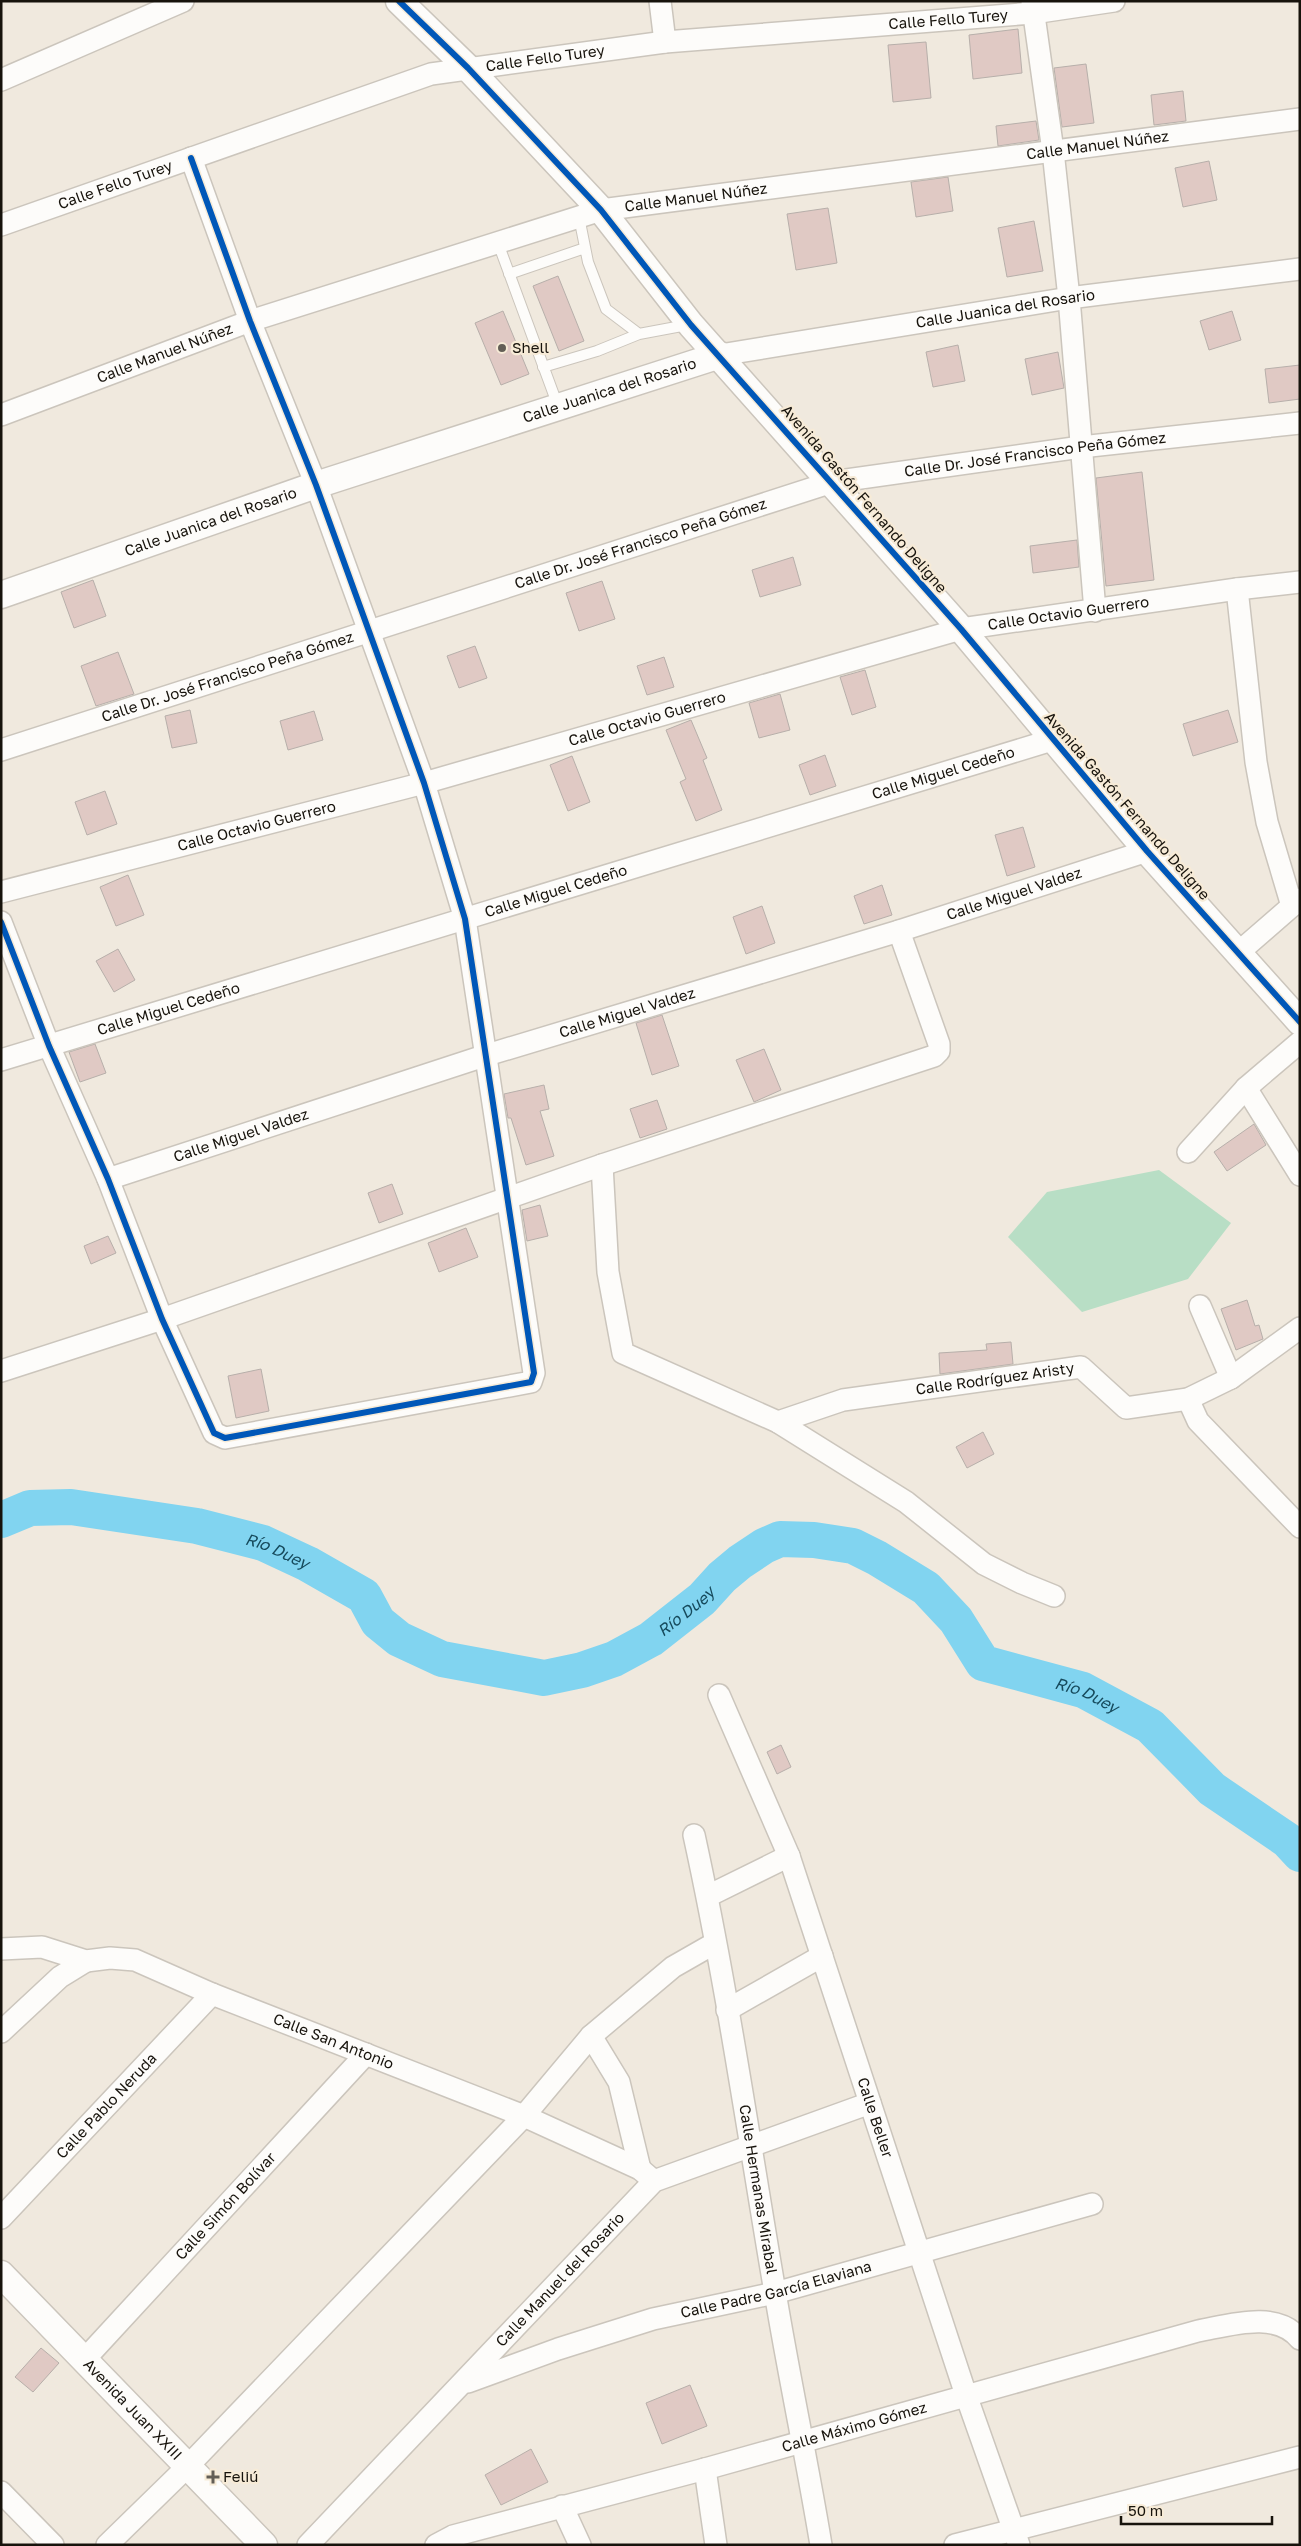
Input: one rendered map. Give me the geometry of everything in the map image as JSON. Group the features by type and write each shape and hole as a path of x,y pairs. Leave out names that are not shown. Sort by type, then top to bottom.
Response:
{"street":[{"path":"1,80 183,1"},
{"name":"Avenida Gastón Fernando Deligne","path":"399,1 468,68 590,213 720,355 832,482 961,629 1052,740 1147,851 1300,1022"},
{"path":"660,1 665,42"},
{"name":"Calle Fello Turey","path":"1,225 416,78 468,68 665,42 1114,1"},
{"path":"1033,7 1053,151 1068,298 1095,611"},
{"name":"Calle Manuel Núñez","path":"1,415 250,321 590,213 1300,119"},
{"path":"1,922 49,1046 108,1179 162,1319 214,1433 225,1438 531,1382 534,1373 466,919 424,783 316,485 250,321 191,158"},
{"name":"Calle Juanica del Rosario","path":"1,595 316,485 720,355 1068,298 1300,269"},
{"name":"Calle Dr. José Francisco Peña Gómez","path":"1,750 832,482 1081,447 1300,423"},
{"name":"Calle Octavio Guerrero","path":"1,892 424,783 961,629 1237,589 1300,582"},
{"path":"1237,589 1256,762 1266,822 1296,903 1239,952"},
{"name":"Calle Miguel Cedeño","path":"1,1060 1052,740"},
{"name":"Calle Miguel Valdez","path":"108,1179 486,1055 899,931 1147,851"},
{"path":"1,1371 162,1319 602,1165 934,1056 939,1051 939,1044 899,931"},
{"path":"1188,1152 1246,1088 1300,1042"},
{"path":"1246,1088 1300,1175"},
{"path":"602,1165 608,1272 623,1353 778,1422 906,1502 984,1564 1054,1596"},
{"path":"1200,1306 1231,1378"},
{"name":"Calle Rodríguez Aristy","path":"778,1422 843,1400 1081,1367 1126,1408 1188,1399 1231,1378 1300,1328"},
{"path":"1188,1399 1198,1421 1300,1527"},
{"name":"Calle Beller","path":"719,1695 789,1856 966,2395 1016,2537"},
{"name":"Calle Hermanas Mirabal","path":"694,1835 708,1896 752,2144 775,2293 821,2545"},
{"path":"708,1896 789,1856"},
{"path":"107,2545 188,2466 524,2116 591,2036 673,1967 715,1943"},
{"name":"Calle San Antonio","path":"1,1949 42,1947 86,1961 110,1958 135,1960 212,1994 524,2116 647,2175"},
{"path":"727,2010 822,1956"},
{"path":"1,2032 60,1977 86,1961"},
{"name":"Calle Pablo Neruda","path":"1,2218 212,1994"},
{"path":"591,2036 620,2082 647,2175"},
{"name":"Calle Simón Bolívar","path":"84,2360 366,2054"},
{"name":"Calle Manuel del Rosario","path":"308,2545 463,2384 647,2175 752,2144 870,2103"},
{"name":"Calle Padre García Elaviana","path":"463,2384 558,2349 653,2319 775,2293 1092,2204"},
{"name":"Avenida Juan XXIII","path":"1,2274 264,2545"},
{"name":"Calle Máximo Gómez","path":"436,2545 453,2536 705,2469 803,2440 1198,2331 1246,2323 1292,2330"},
{"path":"955,2545 1016,2537 1300,2457"},
{"path":"705,2469 716,2545"},
{"path":"1,2492 53,2545"},
{"path":"562,2506 580,2545"}],"lane":[{"path":"590,213 585,248 588,262 606,309 639,334"},
{"path":"498,243 558,407"},
{"path":"509,274 585,248"},
{"path":"543,367 597,351 639,334 692,324"}],"green space":[{"path":"1159,1170 1231,1223 1188,1279 1082,1312 1008,1237 1047,1192"}],"building":[{"path":"1018,29 1022,73 973,79 969,35"},
{"path":"926,42 931,98 893,102 888,45"},
{"path":"1086,64 1094,123 1062,127 1054,68"},
{"path":"1183,91 1186,121 1154,125 1151,95"},
{"path":"1036,121 1039,140 998,146 996,126"},
{"path":"1209,161 1217,200 1183,207 1175,168"},
{"path":"948,177 953,211 916,217 911,182"},
{"path":"828,208 837,263 796,270 787,214"},
{"path":"1034,221 1043,271 1007,277 998,228"},
{"path":"558,276 584,341 559,351 533,286"},
{"name":"Shell","path":"503,311 529,374 501,385 475,323"},
{"path":"1232,311 1241,340 1209,350 1200,321"},
{"path":"958,345 965,381 933,387 926,352"},
{"path":"1058,352 1064,388 1032,395 1025,359"},
{"path":"1300,365 1300,399 1269,403 1265,369"},
{"path":"1142,472 1154,580 1106,586 1096,478"},
{"path":"1077,540 1079,567 1033,573 1030,546"},
{"path":"793,557 801,585 760,597 752,570"},
{"path":"93,580 106,616 74,628 61,592"},
{"path":"602,581 615,619 579,631 566,593"},
{"path":"475,646 487,678 459,688 447,656"},
{"path":"118,652 134,694 96,706 81,666"},
{"path":"664,657 674,687 647,695 637,666"},
{"path":"865,670 876,707 852,715 840,677"},
{"path":"780,694 790,730 759,738 749,703"},
{"path":"190,710 197,743 172,748 165,716"},
{"path":"1228,710 1238,742 1193,756 1183,724"},
{"path":"314,711 323,740 288,750 280,721"},
{"path":"691,720 707,758 703,760 722,810 696,821 680,782 686,779 666,730"},
{"path":"825,755 836,786 810,795 799,765"},
{"path":"572,756 590,802 568,811 550,765"},
{"path":"105,791 117,824 87,835 75,802"},
{"path":"1023,827 1035,867 1007,876 995,835"},
{"path":"128,875 144,915 116,926 100,887"},
{"path":"882,885 892,915 864,924 854,896"},
{"path":"762,906 775,943 746,954 733,917"},
{"path":"118,949 135,980 114,992 96,961"},
{"path":"662,1015 679,1066 652,1075 636,1023"},
{"path":"95,1044 106,1073 80,1082 69,1052"},
{"path":"764,1049 781,1090 754,1102 736,1060"},
{"path":"544,1085 549,1109 540,1111 554,1156 526,1165 511,1118 508,1118 504,1094"},
{"path":"657,1100 667,1129 640,1138 630,1109"},
{"path":"1254,1124 1266,1145 1227,1171 1214,1152"},
{"path":"392,1184 403,1214 379,1223 368,1193"},
{"path":"540,1205 548,1236 527,1241 522,1210"},
{"path":"466,1228 478,1257 439,1272 428,1243"},
{"path":"108,1236 116,1253 91,1264 84,1246"},
{"path":"1247,1300 1255,1326 1259,1325 1263,1339 1236,1350 1221,1309"},
{"path":"1011,1342 1013,1364 940,1374 939,1353 987,1350 986,1344"},
{"path":"261,1369 269,1411 236,1418 228,1376"},
{"path":"983,1432 994,1454 967,1468 956,1447"},
{"path":"781,1745 791,1767 777,1774 767,1752"},
{"path":"41,2348 59,2363 33,2392 15,2377"},
{"path":"690,2385 707,2426 662,2444 646,2403"},
{"path":"531,2449 548,2482 501,2505 485,2475"}],"waterway":[{"name":"Río Duey","path":"1,1520 30,1508 71,1507 197,1526 263,1543 308,1564 364,1596 378,1622 399,1639 442,1659 544,1678 582,1670 614,1659 651,1639 702,1599 722,1577 740,1562 764,1546 780,1539 814,1540 853,1546 877,1558 926,1588 956,1620 983,1663 1083,1690 1150,1726 1212,1789 1287,1840 1300,1854"}],"cycle path":[{"path":"399,1 468,68 601,210 691,325 961,629 1147,851 1300,1022"},
{"path":"1,922 49,1046 108,1179 162,1319 214,1433 225,1438 531,1382 534,1373 465,919 424,783 316,485 250,321 191,158"}],"place":[{"name":"Shell","path":"502,348"},
{"name":"Feliú","path":"213,2477"}]}
